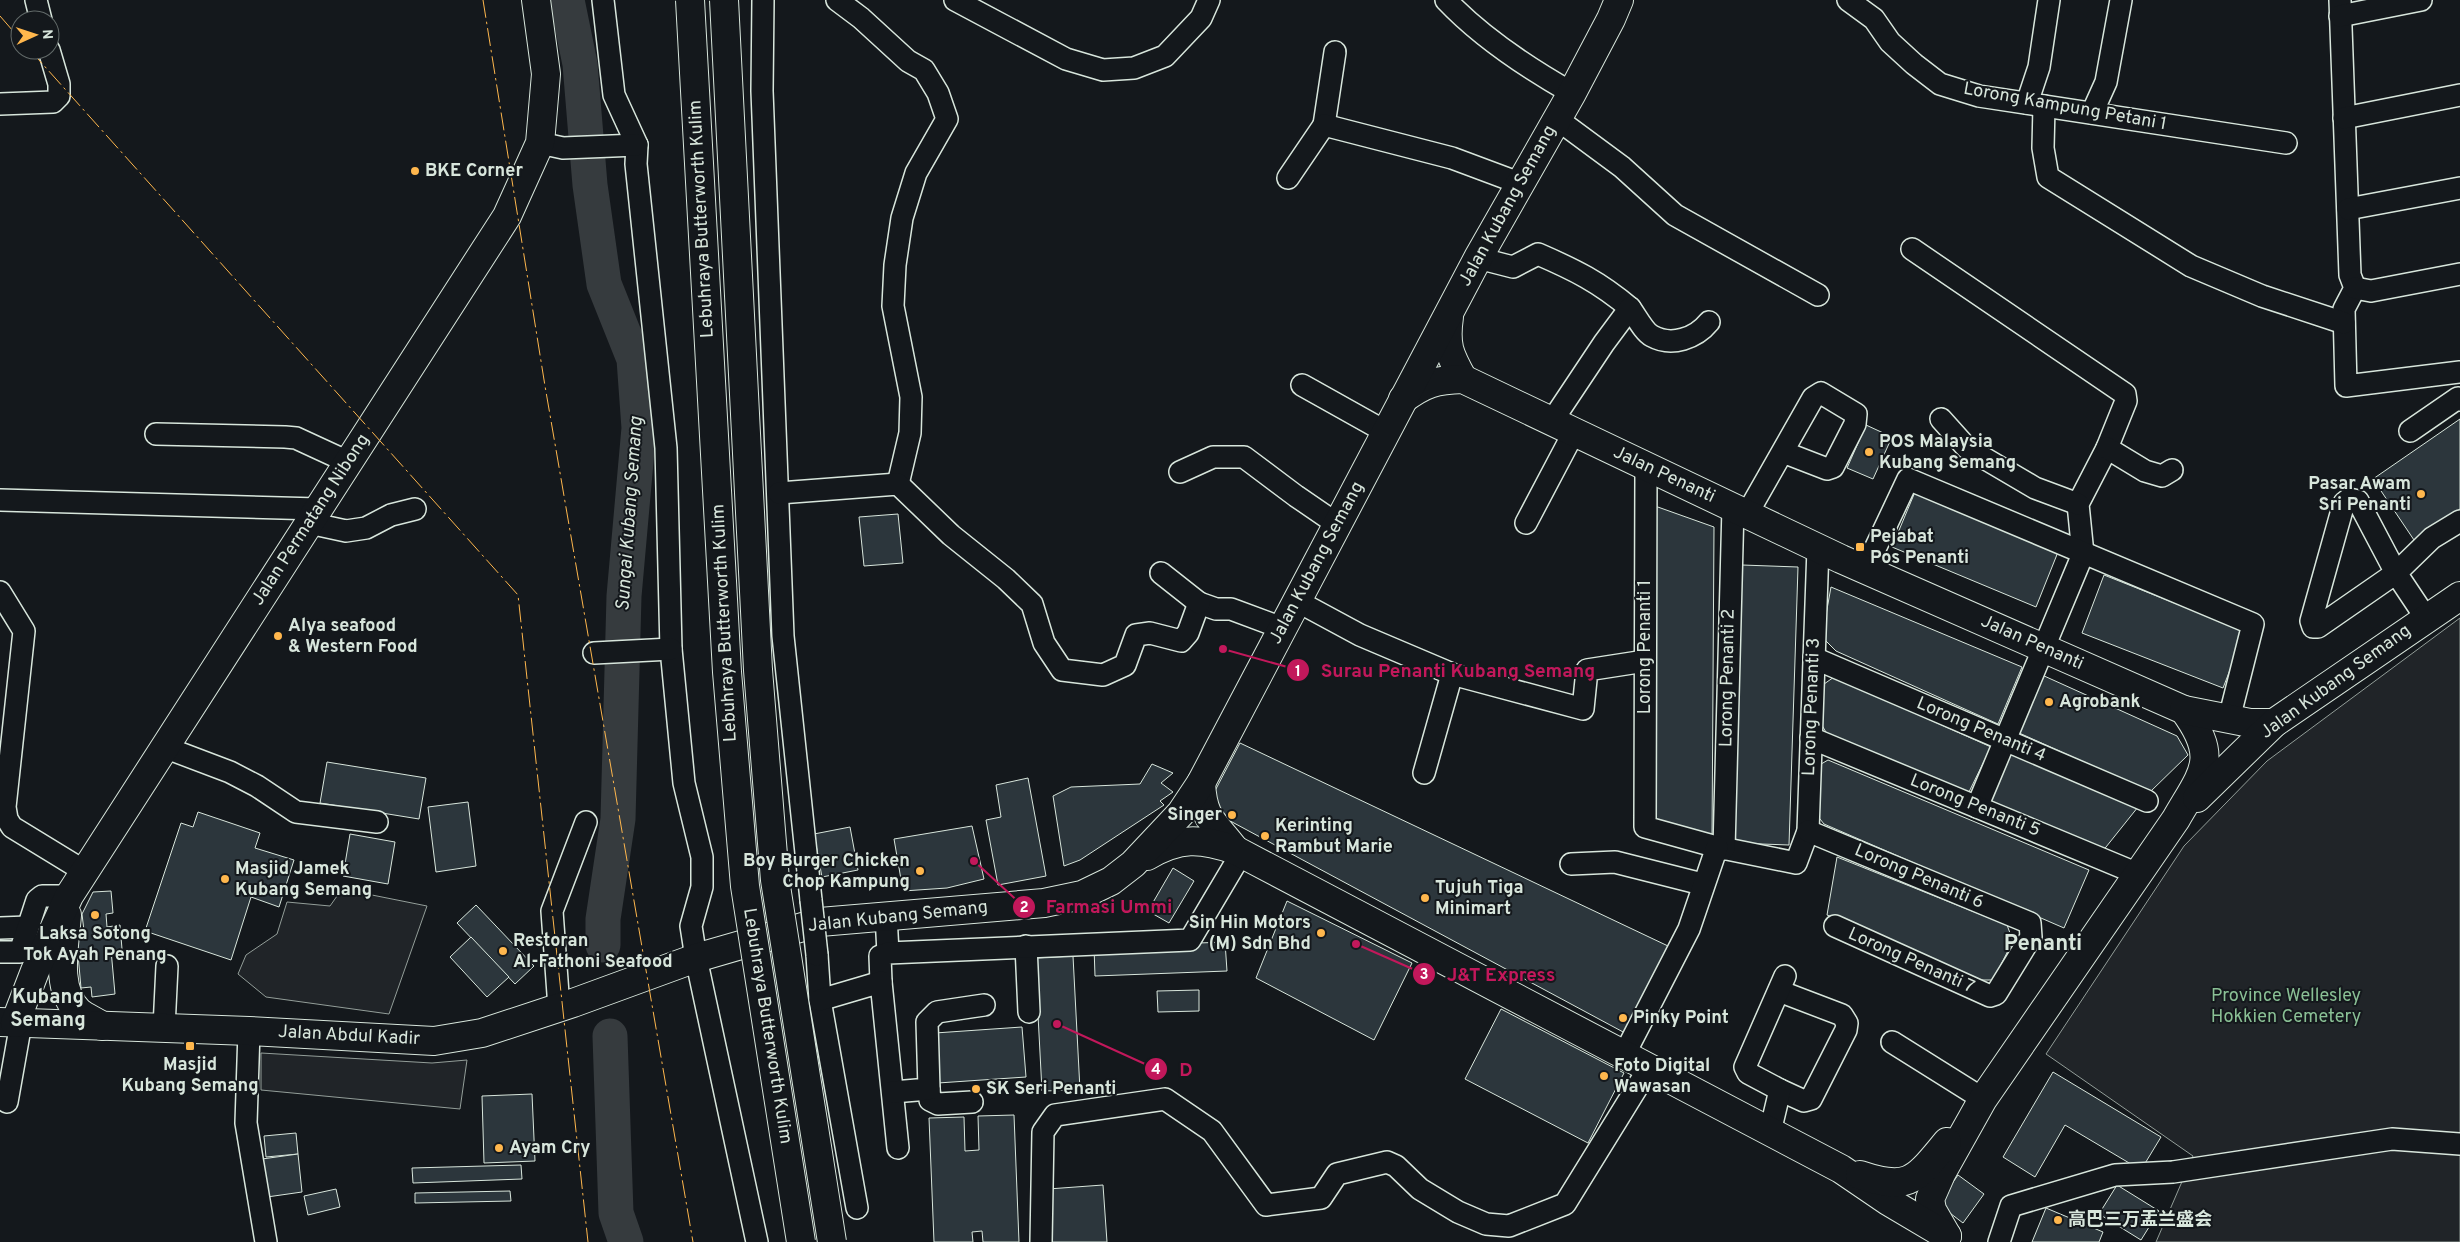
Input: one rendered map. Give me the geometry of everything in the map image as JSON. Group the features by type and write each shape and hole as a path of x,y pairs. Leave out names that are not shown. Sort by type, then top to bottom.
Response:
{"main road":[{"name":"Jalan Permatang Nibong","path":"12,1023 69,896 84,871 552,146 546,74 536,0"},
{"name":"Lebuhraya Butterworth Kulim","path":"690,0 727,672 745,886 801,1242"},
{"name":"Lebuhraya Butterworth Kulim","path":"724,0 758,670 774,880 832,1242"},
{"name":"Jalan Kubang Semang","path":"691,960 820,922 1044,903 1082,895 1111,881 1133,864 1181,813 1201,783 1478,258 1572,94 1612,19 1619,0"},
{"path":"1404,399 1420,386 1432,381 1463,379 1452,358 1446,338 1450,313"},
{"name":"Jalan Penanti","path":"1463,379 1865,570 2184,710 2250,723 2274,723"},
{"name":"Jalan Kubang Semang","path":"2176,819 2274,723 2460,596"},
{"path":"1841,1169 1876,1181 1895,1184 1908,1182 1924,1170 1983,1099 2176,819 2204,771 2204,747 2199,731 2184,710"},
{"path":"1201,783 1202,804 1210,821 1238,852"},
{"path":"1133,864 1165,846 1184,841 1210,841 1238,852 1841,1169 1888,1201 1951,1239"},
{"path":"69,896 63,976 69,998 78,1011 102,1026"},
{"name":"Jalan Abdul Kadir","path":"12,1023 249,1031 434,1041 482,1033 566,1006 691,960"},
{"path":"1951,1239 1932,1210 1930,1199 1983,1099"}],"street":[{"path":"603,0 614,95 636,164 666,448 671,650 684,783 702,857 702,887 691,926 691,960 757,1242"},
{"path":"763,0 762,91 779,493 783,636 817,955 820,1000 857,1208"},
{"path":"837,0 861,18 908,61 924,70 938,93 947,120 916,173 902,218 893,306 911,397 910,433 898,484"},
{"path":"955,0 1066,59 1103,70 1134,68 1164,56 1201,18 1209,0"},
{"path":"1446,0 1461,16 1524,66 1572,94"},
{"name":"Lorong Kampung Petani 1","path":"1848,0 1874,19 1890,42 1940,84 1979,96 2286,143"},
{"path":"2049,0 2039,67 2036,105 2048,177 2191,266 2262,296 2344,323"},
{"path":"2092,113 2106,82 2120,0"},
{"path":"2421,0 2340,8 2350,275 2355,288 2344,309 2346,386 2460,372"},
{"path":"1288,178 1324,126 1336,52"},
{"path":"0,104 53,102 59,96 59,84 52,60"},
{"path":"2344,118 2460,95"},
{"path":"1557,119 1622,167 1675,216 1818,295"},
{"path":"1324,126 1452,158 1519,184"},
{"path":"552,146 631,145"},
{"path":"2348,209 2460,188"},
{"path":"1912,249 2125,394 2126,401 2107,448 2078,504 2083,554 1978,807"},
{"path":"1478,258 1513,267 1538,254 1573,269 1603,286 1630,308 1651,336 1674,342 1700,332 1709,322"},
{"path":"2355,288 2371,291 2460,274"},
{"path":"1526,523 1563,427 1604,343 1630,308"},
{"path":"1302,385 1386,432"},
{"path":"2410,431 2458,398 2460,400"},
{"path":"1941,420 1967,448 2035,488 2078,504"},
{"path":"156,434 296,438 348,462"},
{"path":"2107,448 2145,471 2162,476 2172,470"},
{"path":"1740,510 1783,452"},
{"path":"1180,472 1213,457 1244,457 1337,524"},
{"name":"Lorong Penanti 1","path":"1646,466 1645,827 1720,848"},
{"path":"1865,570 1908,479 2253,624 2229,719"},
{"path":"779,493 898,484 951,535 1006,579 1032,604 1044,643 1062,670 1102,675 1125,665 1136,635 1150,633 1181,641 1188,633 1199,603"},
{"path":"2426,618 2396,573 2358,501 2349,499 2344,503 2311,622 2313,627 2318,627 2396,573 2432,538 2460,521"},
{"path":"0,500 313,516 346,531 366,528 391,515 415,509"},
{"name":"Lorong Penanti 2","path":"1624,1055 1689,929 1702,884 1720,848 1740,510"},
{"name":"Lorong Penanti 3","path":"1720,848 1796,863 1808,831 1818,548"},
{"path":"1161,573 1199,603 1216,609 1231,609 1282,628"},
{"path":"0,592 24,631 6,807 7,819 12,827 84,871"},
{"path":"1296,601 1360,635 1452,674 1583,709 1587,670 1645,661"},
{"path":"599,653 671,650"},
{"name":"Lorong Penanti 4","path":"1814,658 2147,801"},
{"path":"1424,774 1452,674"},
{"name":"Lorong Penanti 5","path":"1811,738 2138,874"},
{"path":"164,748 230,772 257,786 296,812 377,822"},
{"path":"566,1006 552,911 586,822"},
{"name":"Lorong Penanti 6","path":"1808,831 2030,923"},
{"path":"898,1148 880,956 888,953 1190,940 1238,852"},
{"path":"1571,864 1615,862 1702,884"},
{"path":"0,952 20,952 37,900 42,896 69,896"},
{"path":"886,915 888,953"},
{"name":"Lorong Penanti 7","path":"1835,926 1990,996 1996,994 2030,937 2030,923"},
{"path":"0,928 28,927"},
{"path":"1026,946 1029,1012"},
{"path":"164,1028 167,966"},
{"path":"820,1000 881,982"},
{"path":"1782,984 1842,1015 1847,1023 1811,1099 1804,1101 1780,1090 1748,1073 1745,1067 1782,984"},
{"path":"972,1102 938,1104 930,1100 927,1022 936,1012 984,1005"},
{"path":"6,1102 12,1023"},
{"path":"249,1031 246,1123 266,1242"},
{"path":"1892,1042 1983,1099"},
{"path":"1041,1242 1043,1132 1055,1115 1165,1099 1212,1131 1266,1205 1321,1198 1337,1174 1387,1162 1396,1166 1420,1189 1458,1212 1486,1224 1509,1226 1565,1204 1650,1068"},
{"path":"893,1092 929,1089"},
{"path":"1770,1132 1780,1090"},
{"path":"1999,1242 2010,1206 2115,1175 2173,1172 2392,1139 2460,1144"}],"green space":[{"name":"Province Wellesley Hokkien Cemetery","path":"2460,618 2460,1242 2156,1242 2193,1156 2046,1054 2184,846 2267,761"},
{"path":"342,889 427,906 389,1014 266,997 238,974 246,955 277,934 287,902 330,906"},
{"path":"261,1053 432,1063 467,1060 460,1109 261,1090"}],"building":[{"name":"Pasar Awam Sri Penanti","path":"2460,419 2460,509 2414,540 2373,479"},
{"name":"POS Malaysia Kubang Semang","path":"1866,425 1892,437 1873,479 1847,468"},
{"path":"1915,492 2058,552 2036,607 1892,547"},
{"path":"1655,506 1714,527 1712,839 1654,821"},
{"path":"898,514 903,563 864,566 859,517"},
{"path":"1742,565 1798,567 1789,845 1733,843"},
{"path":"2104,575 2245,631 2223,688 2082,633"},
{"path":"1831,587 2022,667 1998,724 1836,651 1822,637"},
{"path":"2042,675 2177,736 2188,755 2150,792 2017,732"},
{"path":"1834,677 1991,747 1967,796 1827,734 1819,720 1817,689"},
{"path":"1240,743 1668,946 1625,1033 1206,808"},
{"path":"2011,753 2138,807 2102,852 1989,805"},
{"path":"1828,760 2089,870 2064,928 1824,824 1816,814 1816,767"},
{"path":"327,762 426,778 419,819 320,803"},
{"path":"1152,764 1173,773 1161,783 1173,792 1160,801 1164,805 1080,860 1064,866 1053,796 1071,787 1140,784"},
{"path":"1028,778 1046,876 998,885 986,820 1001,817 996,785"},
{"path":"468,802 476,866 436,872 428,807"},
{"name":"Masjid Jamek Kubang Semang","path":"198,812 260,833 255,848 294,860 279,907 251,897 231,960 145,931 181,823 193,827"},
{"path":"972,826 984,879 947,888 903,891 894,839"},
{"path":"850,827 858,870 822,877 814,834"},
{"path":"350,834 395,842 388,884 343,876"},
{"path":"1837,857 2007,925 2013,941 1993,980 1979,980 1827,915"},
{"path":"1173,868 1194,881 1169,923 1148,911"},
{"path":"111,891 113,913 106,914 107,927 120,925 122,949 111,950 115,994 92,997 91,987 81,988 76,932 84,931 82,914 93,892"},
{"path":"1287,901 1412,963 1374,1040 1256,978"},
{"name":"Restoran Al-Fathoni Seafood","path":"476,905 534,966 515,984 457,923"},
{"path":"471,937 509,977 487,997 450,957"},
{"path":"1225,942 1227,971 1095,976 1094,947"},
{"path":"1073,956 1080,1090 1042,1091 1035,958"},
{"path":"1199,990 1199,1011 1158,1012 1157,991"},
{"path":"1501,1009 1624,1073 1588,1143 1465,1079"},
{"path":"1022,1027 1026,1077 938,1083 935,1033"},
{"path":"2053,1072 2161,1137 2141,1170 2065,1125 2035,1177 2003,1157"},
{"path":"532,1094 535,1161 484,1163 482,1096"},
{"path":"1014,1115 1019,1242 983,1242 982,1231 972,1232 973,1242 934,1242 929,1118 964,1117 965,1151 979,1150 978,1116"},
{"path":"296,1133 298,1154 266,1157 264,1136"},
{"path":"298,1154 302,1192 267,1197 262,1159"},
{"path":"521,1165 522,1179 413,1183 412,1168"},
{"path":"1958,1175 1984,1194 1963,1223 1938,1204"},
{"path":"1103,1185 1107,1242 1052,1242 1048,1189"},
{"path":"2117,1185 2159,1211 2141,1240 2099,1214"},
{"path":"336,1189 340,1207 308,1215 304,1196"},
{"path":"510,1191 511,1201 415,1203 415,1193"},
{"name":"高巴三万盂兰盛会","path":"2046,1208 2103,1232 2099,1242 2032,1242"}],"waterway":[{"name":"Sungai Kubang Semang","path":"567,0 580,64 590,185 604,284 634,359 639,428 624,596 618,819 603,919 603,945"},
{"name":"Sungai Kubang Semang","path":"610,1036 616,1213 626,1242"}],"power":[{"path":"483,0 545,386 693,1242"},
{"path":"0,16 10,28"},
{"path":"39,60 518,595 588,1242"}],"place":[{"name":"BKE Corner","path":"415,171"},
{"name":"POS Malaysia Kubang Semang","path":"1869,452"},
{"name":"Pasar Awam Sri Penanti","path":"2421,494"},
{"name":"Pejabat Pos Penanti","path":"1860,547"},
{"name":"Alya seafood & Western Food","path":"278,636"},
{"name":"Surau Penanti Kubang Semang","path":"1223,649"},
{"name":"Agrobank","path":"2049,702"},
{"name":"Singer","path":"1232,815"},
{"name":"Kerinting Rambut Marie","path":"1265,836"},
{"name":"Farmasi Ummi","path":"974,861"},
{"name":"Boy Burger Chicken Chop Kampung","path":"920,871"},
{"name":"Masjid Jamek Kubang Semang","path":"225,879"},
{"name":"Tujuh Tiga Minimart","path":"1425,898"},
{"name":"Laksa Sotong Tok Ayah Penang","path":"95,915"},
{"name":"Sin Hin Motors (M) Sdn Bhd","path":"1321,933"},
{"name":"J&T Express","path":"1356,944"},
{"name":"Restoran Al-Fathoni Seafood","path":"503,951"},
{"name":"Pinky Point","path":"1623,1018"},
{"name":"D","path":"1057,1024"},
{"name":"Masjid Kubang Semang","path":"190,1046"},
{"name":"Foto Digital Wawasan","path":"1604,1076"},
{"name":"SK Seri Penanti","path":"976,1089"},
{"name":"Ayam Cry","path":"499,1148"},
{"name":"高巴三万盂兰盛会","path":"2058,1220"}],"district":[{"name":"Penanti","path":"2043,944"},
{"name":"Kubang Semang","path":"48,1010"}]}
